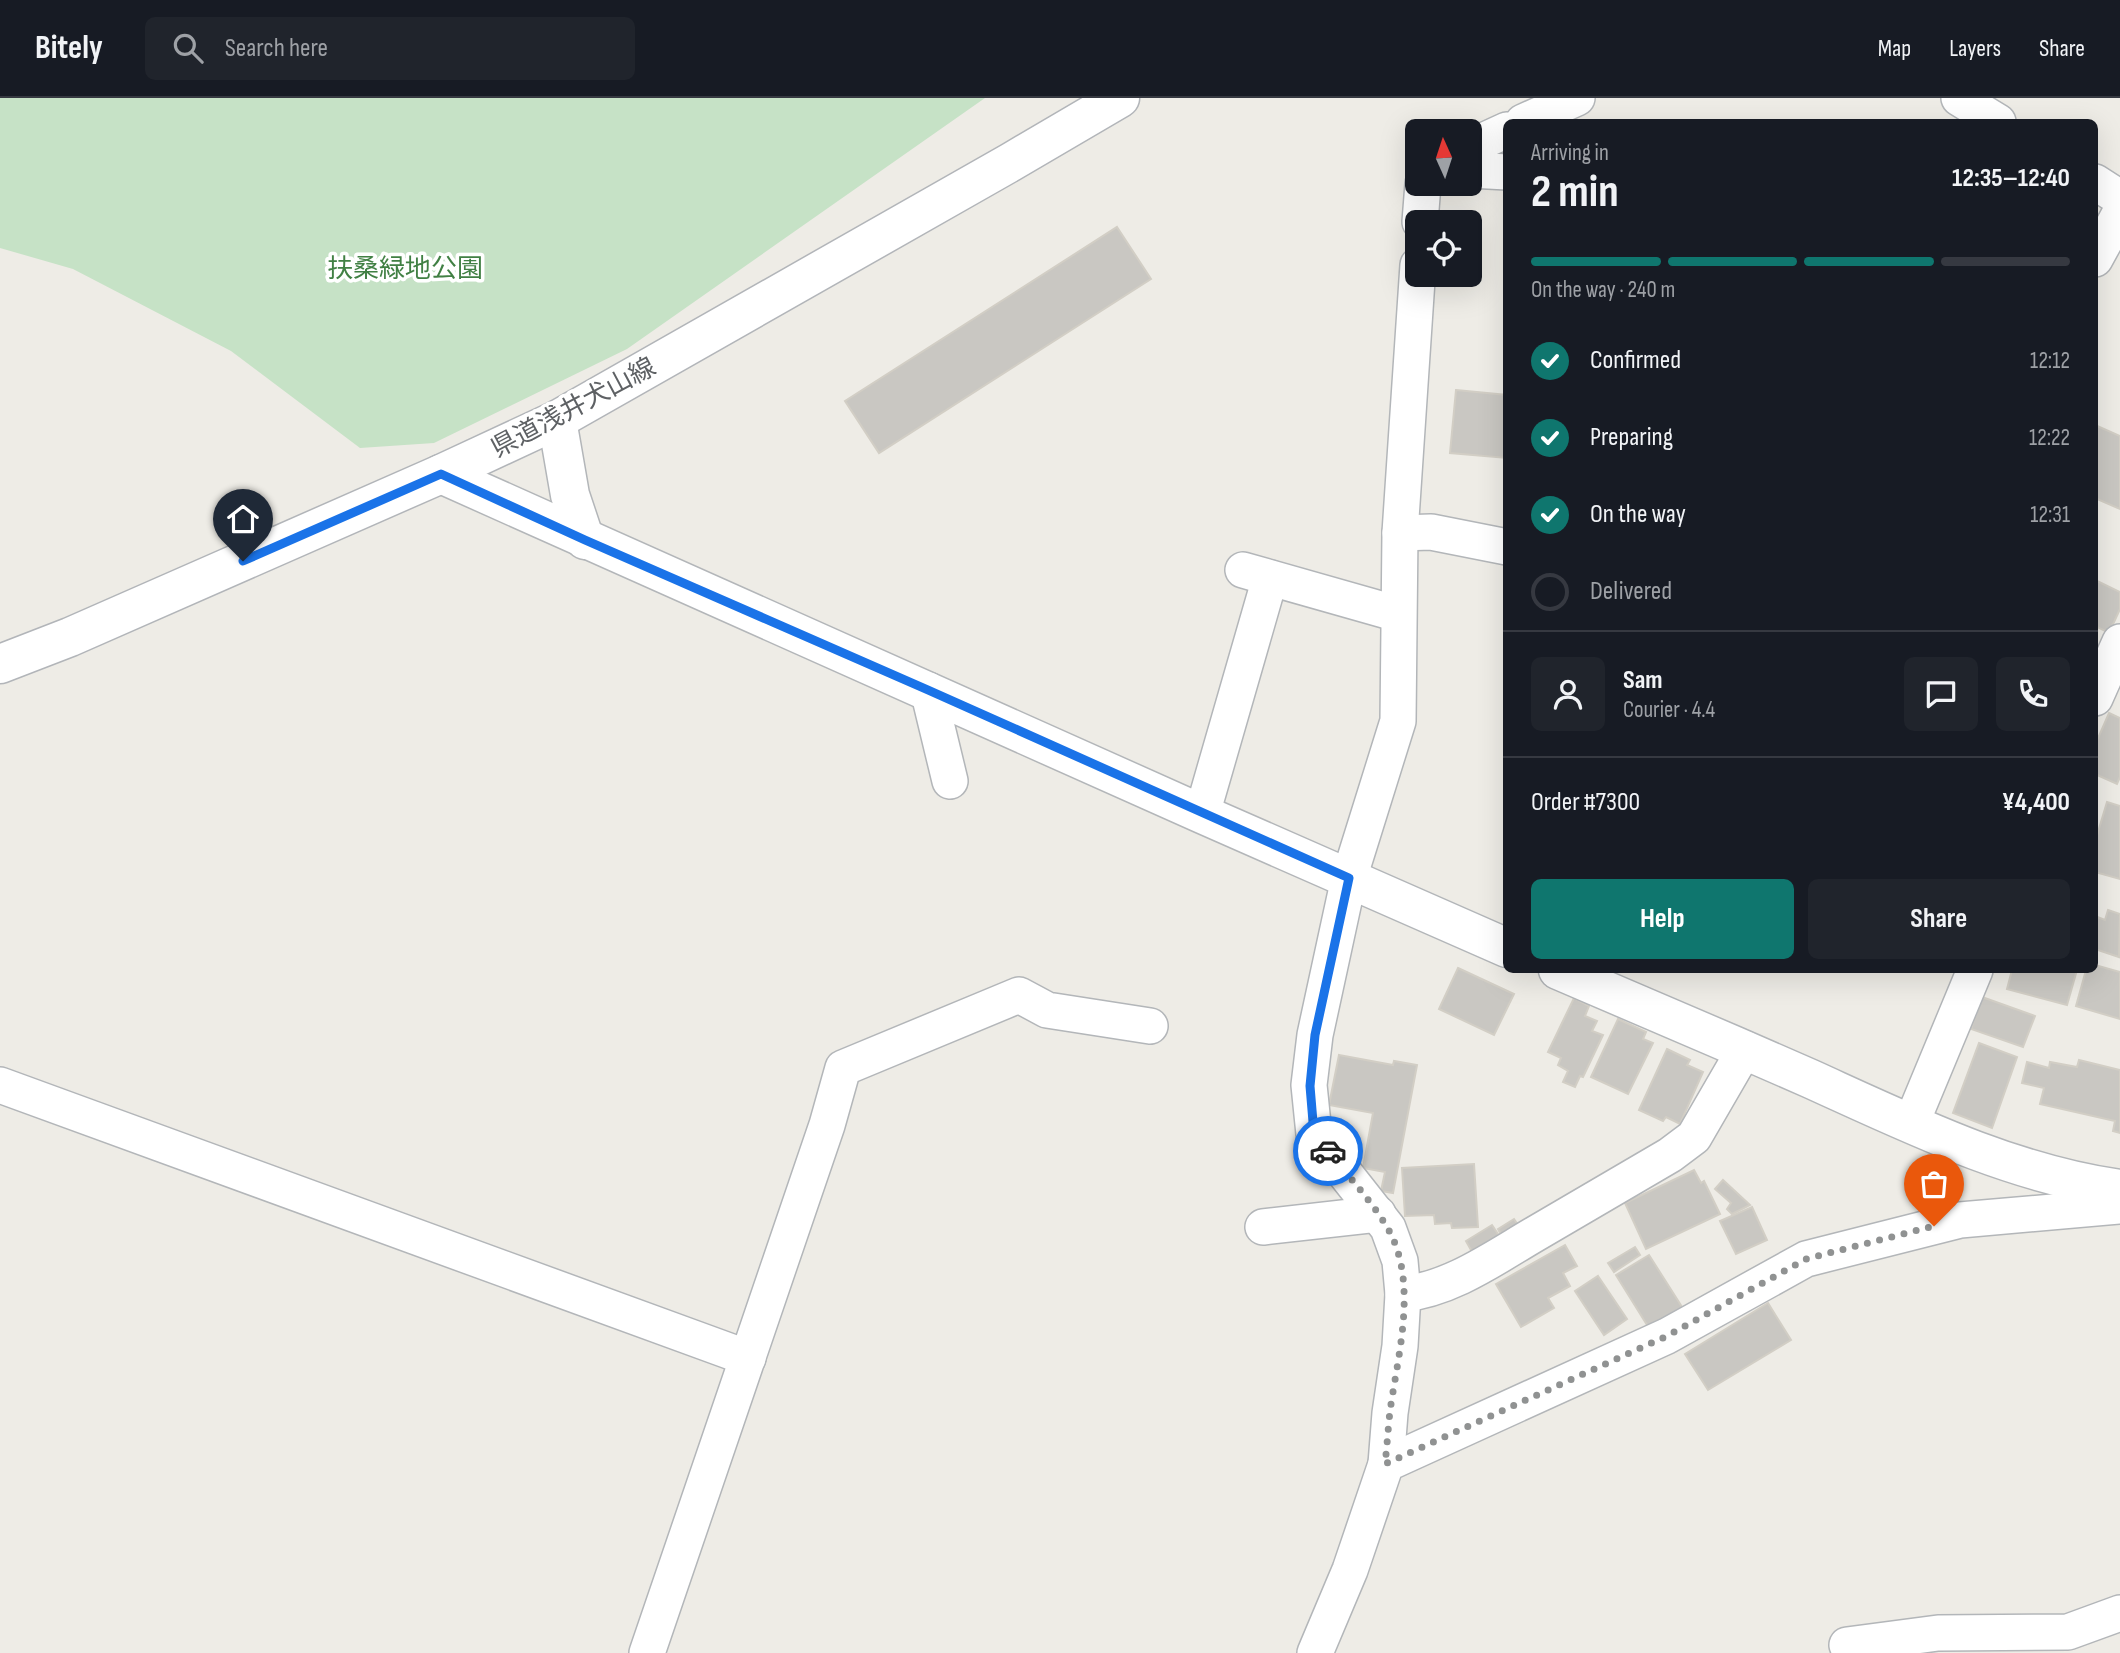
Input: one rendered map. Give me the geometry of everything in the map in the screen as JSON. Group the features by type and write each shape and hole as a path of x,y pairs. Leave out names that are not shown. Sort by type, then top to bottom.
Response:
{"street":[{"name":"県道浅井犬山線","path":"0,664 83,631 441,474 557,420 1119,98"},
{"path":"1530,119 1577,98"},
{"path":"1959,98 1993,119"},
{"path":"1482,141 1503,132"},
{"path":"1482,171 1503,172"},
{"path":"2098,184 2120,198"},
{"path":"2098,253 2120,213"},
{"path":"1315,1653 1350,1570 1385,1464 1400,1346 1403,1294 1400,1261 1388,1228 1314,1134 1310,1086 1315,1035 1349,878 1398,721 1400,533 1417,287"},
{"path":"557,420 561,458 585,540"},
{"path":"441,474 1503,946"},
{"path":"1400,533 1431,532 1503,546"},
{"path":"1202,814 1256,574 1398,614"},
{"path":"2098,691 2120,642"},
{"path":"928,690 950,781"},
{"path":"1574,973 1606,979 1745,1049 1911,1124 2034,1170 2091,1185 2120,1189"},
{"path":"1911,1124 1974,973"},
{"path":"647,1653 827,1125 843,1068 1019,995 1046,1010 1150,1026"},
{"path":"1403,1294 1426,1292 1447,1283 1670,1155 1694,1137 1745,1049"},
{"path":"0,1085 748,1358"},
{"path":"1385,1464 1667,1336 1806,1259 1960,1220 2120,1206"},
{"path":"1264,1227 1378,1214"},
{"path":"1847,1645 1938,1633 2069,1643 2120,1613"}],"green space":[{"name":"扶桑緑地公園","path":"0,98 985,98 627,349 434,443 360,448 231,351 73,269 0,248"}],"building":[{"path":"1117,227 1151,279 879,453 845,401"},
{"path":"1456,390 1503,395 1503,458 1450,453"},
{"path":"2098,426 2120,436 2120,509 2098,499"},
{"path":"2098,581 2120,592 2120,609 2109,633 2098,628"},
{"path":"2109,713 2120,718 2120,777 2117,784 2098,775 2098,738"},
{"path":"2107,802 2120,806 2120,879 2098,873 2098,832"},
{"path":"2108,910 2120,914 2119,957 2098,950 2098,917 2105,920"},
{"path":"2098,966 2120,972 2120,1019 2076,1006 2085,973 2098,973"},
{"path":"1458,968 1514,994 1494,1035 1439,1009"},
{"path":"2011,973 2076,973 2067,1005 2007,989"},
{"path":"1982,997 2035,1016 2023,1047 1971,1029"},
{"path":"1574,998 1589,1006 1585,1016 1597,1021 1592,1031 1603,1035 1583,1077 1580,1076 1575,1087 1563,1082 1568,1071 1558,1065 1561,1058 1548,1052"},
{"path":"1618,1019 1646,1032 1643,1039 1653,1043 1628,1094 1591,1077"},
{"path":"1979,1043 2017,1057 1992,1128 1953,1113"},
{"path":"1667,1049 1690,1060 1687,1065 1703,1072 1680,1124 1666,1117 1663,1121 1639,1110"},
{"path":"1339,1055 1393,1065 1394,1061 1417,1065 1393,1193 1381,1191 1385,1172 1363,1168 1373,1113 1329,1105"},
{"path":"2079,1060 2120,1070 2120,1133 2113,1131 2115,1121 2040,1104 2044,1088 2022,1083 2027,1062 2049,1068 2050,1062 2077,1067"},
{"path":"1474,1164 1478,1227 1452,1228 1451,1223 1435,1224 1434,1215 1405,1216 1402,1168"},
{"path":"1694,1170 1701,1183 1704,1181 1720,1214 1646,1249 1625,1203"},
{"path":"1723,1180 1750,1205 1732,1214 1727,1209 1731,1203 1715,1189"},
{"path":"1752,1207 1767,1240 1736,1254 1720,1221"},
{"path":"1514,1219 1520,1228 1503,1238 1498,1229"},
{"path":"1492,1225 1502,1240 1475,1257 1466,1241"},
{"path":"1565,1245 1577,1266 1563,1273 1570,1286 1548,1298 1554,1308 1521,1327 1496,1284"},
{"path":"1635,1247 1640,1255 1614,1272 1608,1263"},
{"path":"1649,1255 1682,1307 1649,1328 1616,1275"},
{"path":"1598,1276 1627,1319 1604,1335 1575,1291"},
{"path":"1768,1303 1791,1340 1708,1390 1685,1354"}],"way so far":[{"path":"1328,1151 1388,1228 1400,1261 1403,1294 1400,1346 1385,1464 1667,1336 1806,1259 1934,1226"}],"route":[{"path":"243,561 441,474 1349,878 1315,1035 1310,1086 1314,1134 1328,1151"}]}
